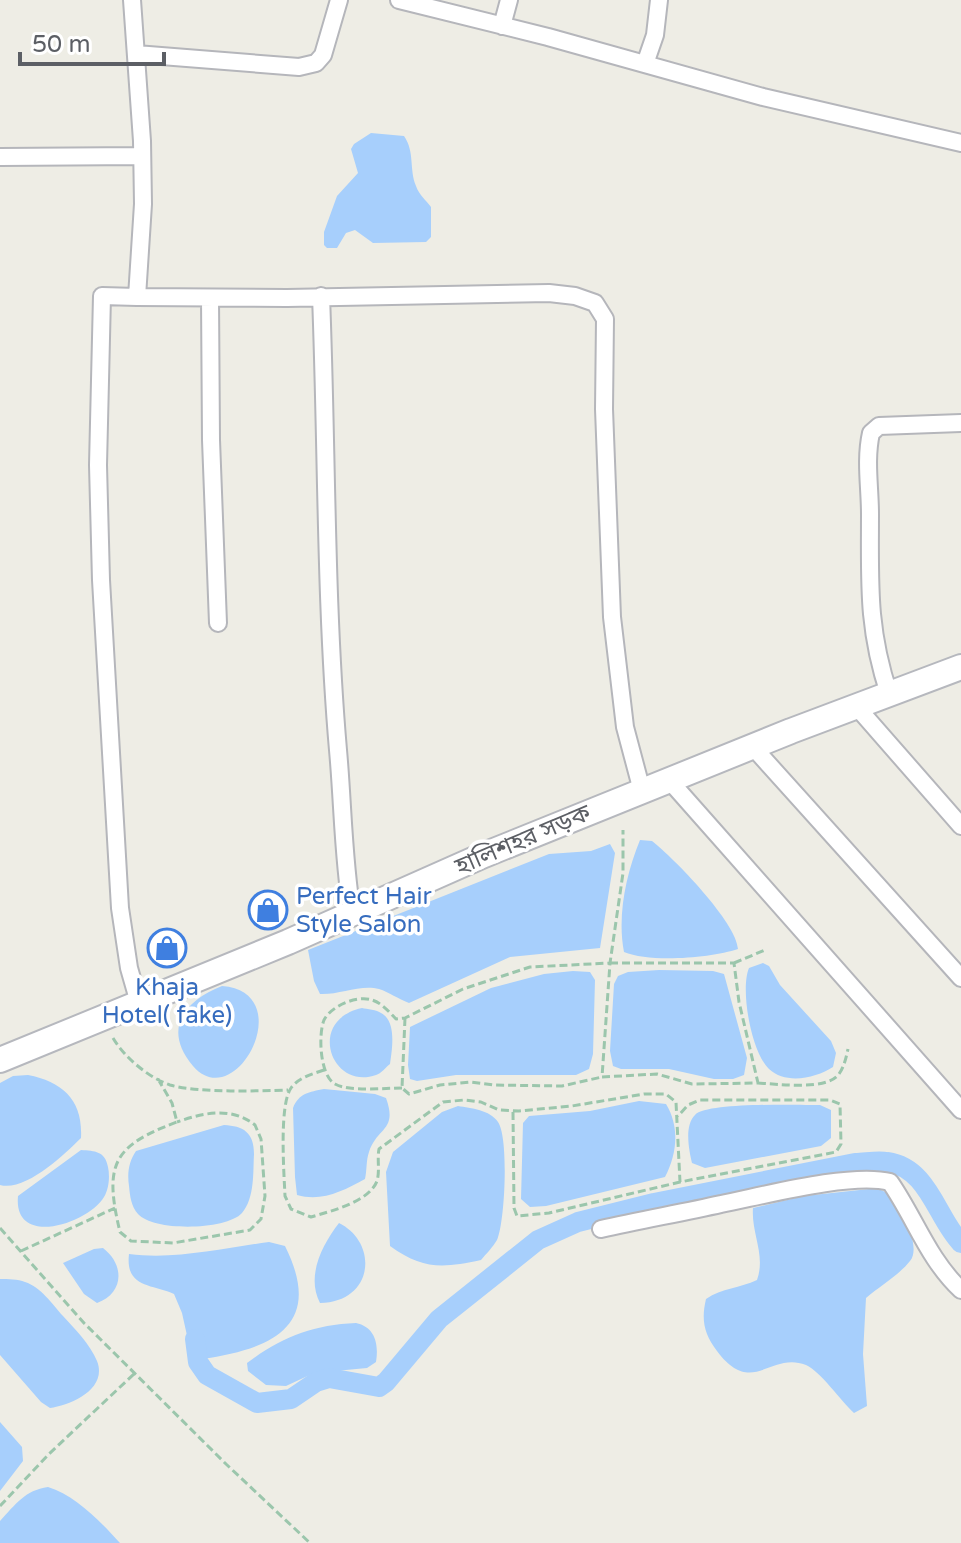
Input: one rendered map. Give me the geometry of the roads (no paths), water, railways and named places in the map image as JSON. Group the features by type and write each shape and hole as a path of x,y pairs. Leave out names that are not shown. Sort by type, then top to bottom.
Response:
{"street":[{"path":"132,0 143,204 137,297"},
{"path":"136,54 299,67 316,63 323,55 339,0"},
{"path":"399,0 763,97 961,143"},
{"path":"502,26 509,0"},
{"path":"645,64 655,35 659,0"},
{"path":"0,157 142,156"},
{"path":"139,1003 129,968 120,908 101,580 98,478 102,296 210,298 549,293 575,296 595,303 605,319 604,409 612,617 625,727 642,791"},
{"path":"321,296 331,668 344,862 352,913"},
{"path":"210,298 211,440 218,623"},
{"path":"889,694 874,640 869,605 868,461 871,433 879,426 961,423"},
{"name":"হালিশহর সড়ক","path":"0,1060 669,780 856,706 957,675"},
{"path":"856,706 961,826"},
{"path":"753,747 961,978"},
{"path":"669,780 959,1103"},
{"path":"601,1229 791,1190 847,1181 880,1180 890,1182 928,1251 943,1273 961,1290"}],"water":[{"path":"371,133 404,136 410,148 416,186 431,207 431,237 426,242 373,243 355,230 346,233 337,248 327,248 324,232 337,196 358,173 351,149"},
{"path":"640,840 652,841 703,892 727,924 738,949 681,958 624,952 624,895"},
{"path":"610,844 615,853 600,948 510,957 409,1003 372,988 320,994 308,950 549,854 591,851"},
{"path":"763,963 769,966 780,985 831,1041 836,1053 833,1067 810,1077 792,1078 776,1074 763,1061 752,1035 746,990 749,968"},
{"path":"659,970 724,974 747,1058 744,1075 733,1079 714,1079 669,1069 621,1069 613,1066 610,1051 614,984 618,976 628,972"},
{"path":"590,972 595,980 593,1054 589,1069 576,1075 456,1075 417,1081 410,1079 410,1027 491,988 544,974"},
{"path":"222,986 245,993 256,1008 258,1027 253,1047 242,1064 227,1075 210,1077 193,1066 184,1053 179,1028 188,1008"},
{"path":"362,1008 377,1011 386,1017 392,1044 390,1064 378,1074 360,1077 347,1073 337,1064 331,1052 330,1039 334,1026 345,1015"},
{"path":"28,1075 51,1082 68,1095 78,1113 81,1138 32,1178 10,1186 0,1185 0,1083 13,1076"},
{"path":"324,1089 386,1098 390,1117 369,1152 365,1179 324,1196 306,1197 297,1195 293,1108 301,1096"},
{"path":"639,1101 666,1104 670,1113 675,1140 665,1177 546,1206 530,1207 521,1199 523,1123 529,1116 590,1111"},
{"path":"754,1105 820,1105 831,1110 831,1138 821,1146 705,1168 692,1163 689,1125 695,1115 703,1111"},
{"path":"458,1106 480,1110 498,1122 504,1145 505,1180 500,1230 497,1240 481,1260 455,1265 423,1263 390,1246 386,1172 393,1152 442,1112"},
{"path":"224,1125 237,1127 250,1135 252,1140 251,1192 242,1213 222,1223 190,1227 159,1224 138,1214 131,1201 128,1176 136,1151"},
{"path":"81,1150 99,1153 107,1162 109,1178 104,1197 96,1207 69,1222 39,1226 27,1222 20,1212 18,1196"},
{"path":"881,1190 895,1202 907,1222 913,1254 900,1271 866,1298 863,1354 867,1406 854,1413 806,1365 793,1362 751,1372 729,1365 709,1339 704,1314 706,1299 757,1280 760,1262 753,1208 804,1196"},
{"path":"339,1223 352,1232 360,1244 365,1257 365,1270 360,1283 351,1293 338,1300 320,1303 315,1272 322,1251"},
{"path":"269,1242 285,1246 296,1273 299,1296 295,1314 285,1329 270,1340 227,1355 202,1359 190,1349 174,1294 142,1283 131,1273 129,1265 129,1254 182,1254"},
{"path":"103,1248 115,1262 118,1278 112,1293 97,1303 84,1294 63,1263"},
{"path":"0,1279 31,1284 86,1343 99,1371 97,1380 86,1394 50,1408 41,1402 0,1355"},
{"path":"356,1323 368,1328 376,1343 376,1362 367,1368 314,1373 286,1386 266,1385 248,1371 247,1363 285,1339 325,1326"},
{"path":"0,1422 22,1447 23,1461 0,1491"},
{"path":"48,1487 78,1503 120,1543 0,1543 0,1521 27,1495"}],"waterway":[{"path":"195,1339 198,1362 207,1375 257,1403 291,1399 316,1382 329,1378 379,1387 439,1319 538,1240 578,1222 654,1203 855,1163 887,1162 913,1174 961,1243"}],"place":[{"name":"Perfect Hair Style Salon","path":"268,910"},
{"name":"Khaja Hotel( fake)","path":"167,948"}]}
